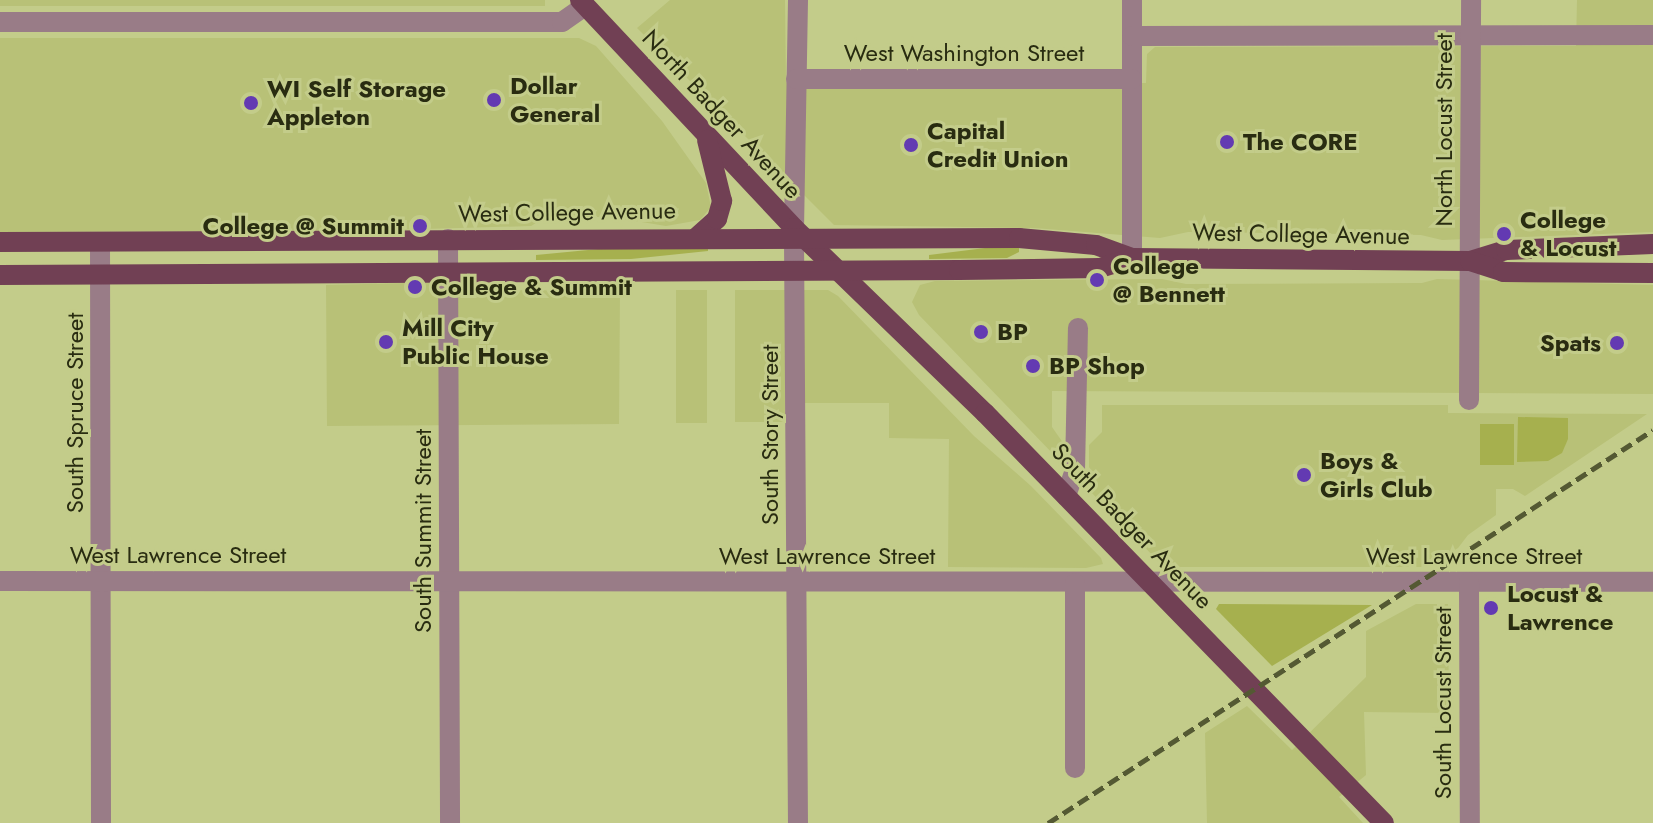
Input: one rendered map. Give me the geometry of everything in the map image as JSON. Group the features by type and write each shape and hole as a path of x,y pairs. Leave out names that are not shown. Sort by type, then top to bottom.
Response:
{"main road":[{"name":"North Badger Avenue","path":"583,3 798,235 838,271"},
{"path":"697,237 717,219 722,201 706,136"},
{"name":"West College Avenue","path":"0,242 798,235 1019,238 1096,245 1132,258"},
{"name":"West College Avenue","path":"0,275 1100,268 1132,258 1470,261 1506,250 1653,244"},
{"name":"West College Avenue","path":"1470,261 1503,272 1653,273"},
{"name":"South Badger Avenue","path":"838,271 1066,496 1384,823"}],"street":[{"name":"South Story Street","path":"798,0 798,235 795,270 798,823"},
{"path":"1132,0 1132,258"},
{"name":"North Locust Street","path":"1470,261 1471,0"},
{"path":"0,22 562,22 583,3"},
{"path":"1132,36 1653,35"},
{"name":"West Washington Street","path":"796,79 1132,79"},
{"name":"South Summit Street","path":"448,239 450,823"},
{"name":"South Spruce Street","path":"100,242 101,823"},
{"path":"1469,400 1470,261"},
{"path":"1066,496 1075,470 1078,328"},
{"name":"West Lawrence Street","path":"0,581 1653,582"},
{"name":"South Locust Street","path":"1469,582 1470,823"},
{"path":"1075,583 1075,768"}],"shaded area":[{"path":"0,0 545,0 545,6 0,6"},
{"path":"670,0 785,0 786,83 1146,83 1147,54 1155,47 1576,46 1577,0 1653,0 1653,232 1442,240 1421,235 1188,232 1160,238 1034,228 834,225 637,28"},
{"path":"0,38 579,38 596,46 662,121 706,183 711,207 700,220 666,226 611,217 546,217 531,226 390,230 0,232"},
{"path":"708,247 708,251 631,259 536,260 536,255 609,248"},
{"path":"985,248 1019,248 1019,252 1007,258 929,259 929,255"},
{"path":"1162,279 1186,284 1422,283 1437,279 1653,285 1653,394 1052,391 1052,427 1066,447 1062,455 1056,457 919,315 912,302 920,285 935,281"},
{"path":"489,281 505,290 620,291 619,424 327,426 326,285"},
{"path":"676,290 707,290 707,423 676,423"},
{"path":"735,290 828,290 838,296 974,436 1031,486 1101,558 1103,564 1086,568 948,567 949,439 889,438 889,403 787,403 786,422 735,422"},
{"path":"1102,405 1448,405 1448,413 1647,414 1525,496 1513,489 1496,489 1496,515 1468,535 1458,548 1428,567 1178,567 1159,562 1089,490 1089,445 1102,432"},
{"path":"1518,417 1568,418 1568,439 1562,453 1548,461 1517,462"},
{"path":"1480,424 1514,424 1514,465 1480,465"},
{"path":"1219,604 1372,605 1272,666 1216,609"},
{"path":"1416,604 1448,604 1449,713 1364,712 1366,775 1339,797 1363,823 1207,823 1205,733 1247,706 1292,750 1366,677 1366,631"}],"railway":[{"path":"1048,823 1653,430"}],"place":[{"name":"Dollar General","path":"494,100"},
{"name":"WI Self Storage Appleton","path":"251,103"},
{"name":"The CORE","path":"1227,142"},
{"name":"Capital Credit Union","path":"911,145"},
{"name":"College @ Summit","path":"420,226"},
{"name":"College & Locust","path":"1504,234"},
{"name":"College @ Bennett","path":"1097,280"},
{"name":"College & Summit","path":"415,287"},
{"name":"BP","path":"981,332"},
{"name":"Mill City Public House","path":"386,342"},
{"name":"Spats","path":"1617,343"},
{"name":"BP Shop","path":"1033,366"},
{"name":"Boys & Girls Club","path":"1304,475"},
{"name":"Locust & Lawrence","path":"1491,608"}]}
